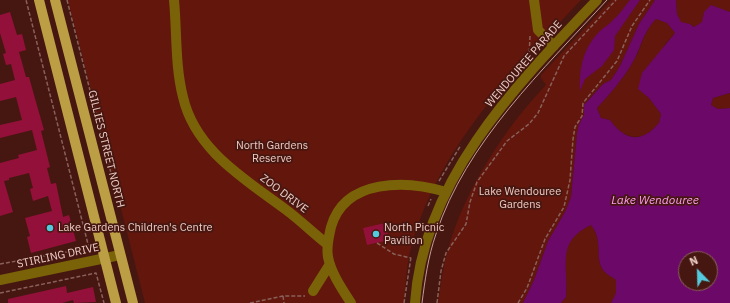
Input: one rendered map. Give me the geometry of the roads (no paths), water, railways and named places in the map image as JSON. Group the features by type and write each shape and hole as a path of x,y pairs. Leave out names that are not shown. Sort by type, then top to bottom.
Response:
{"main road":[{"path":"39,0 116,303"},
{"name":"GILLIES STREET NORTH","path":"55,0 133,303"}],"street":[{"name":"ZOO DRIVE","path":"174,0 180,83 185,104 197,129 206,142 227,165 286,210 327,244"},
{"path":"534,0 538,30 554,46"},
{"name":"WENDOUREE PARADE","path":"414,303 424,247 446,192 457,172 496,113 554,46 597,0"},
{"path":"351,303 330,264 327,244 337,211 349,200 364,190 379,187 406,185 425,186 446,192"},
{"name":"STIRLING DRIVE","path":"0,280 120,255"},
{"path":"313,291 330,264"}],"water":[{"path":"630,0 640,0 615,36 614,50 602,66 585,79 580,91 581,66 586,51 600,31 618,15"},
{"name":"Lake Wendouree","path":"655,0 676,0 677,14 681,22 690,24 694,27 702,22 704,12 711,5 730,12 730,93 713,98 711,105 718,109 730,108 730,303 611,303 616,293 616,280 607,274 600,265 597,237 591,225 572,239 568,247 566,255 566,297 561,303 523,303 534,280 548,241 565,212 571,197 577,133 579,124 584,115 584,105 603,84 611,80 620,66 639,24","holes":["656,19 667,23 675,33 642,73 638,89 649,98 661,114 659,123 646,134 639,137 629,136 617,128 610,120 601,118 597,108 629,68 651,24"]}],"tram line":[{"path":"422,303 433,243 449,200 466,168 486,138 509,109 607,0"}],"place":[{"name":"Lake Gardens Children's Centre","path":"50,228"},
{"name":"North Picnic Pavilion","path":"376,234"}],"park label":[{"name":"North Gardens Reserve","path":"272,152"},
{"name":"Lake Wendouree Gardens","path":"520,198"}]}
